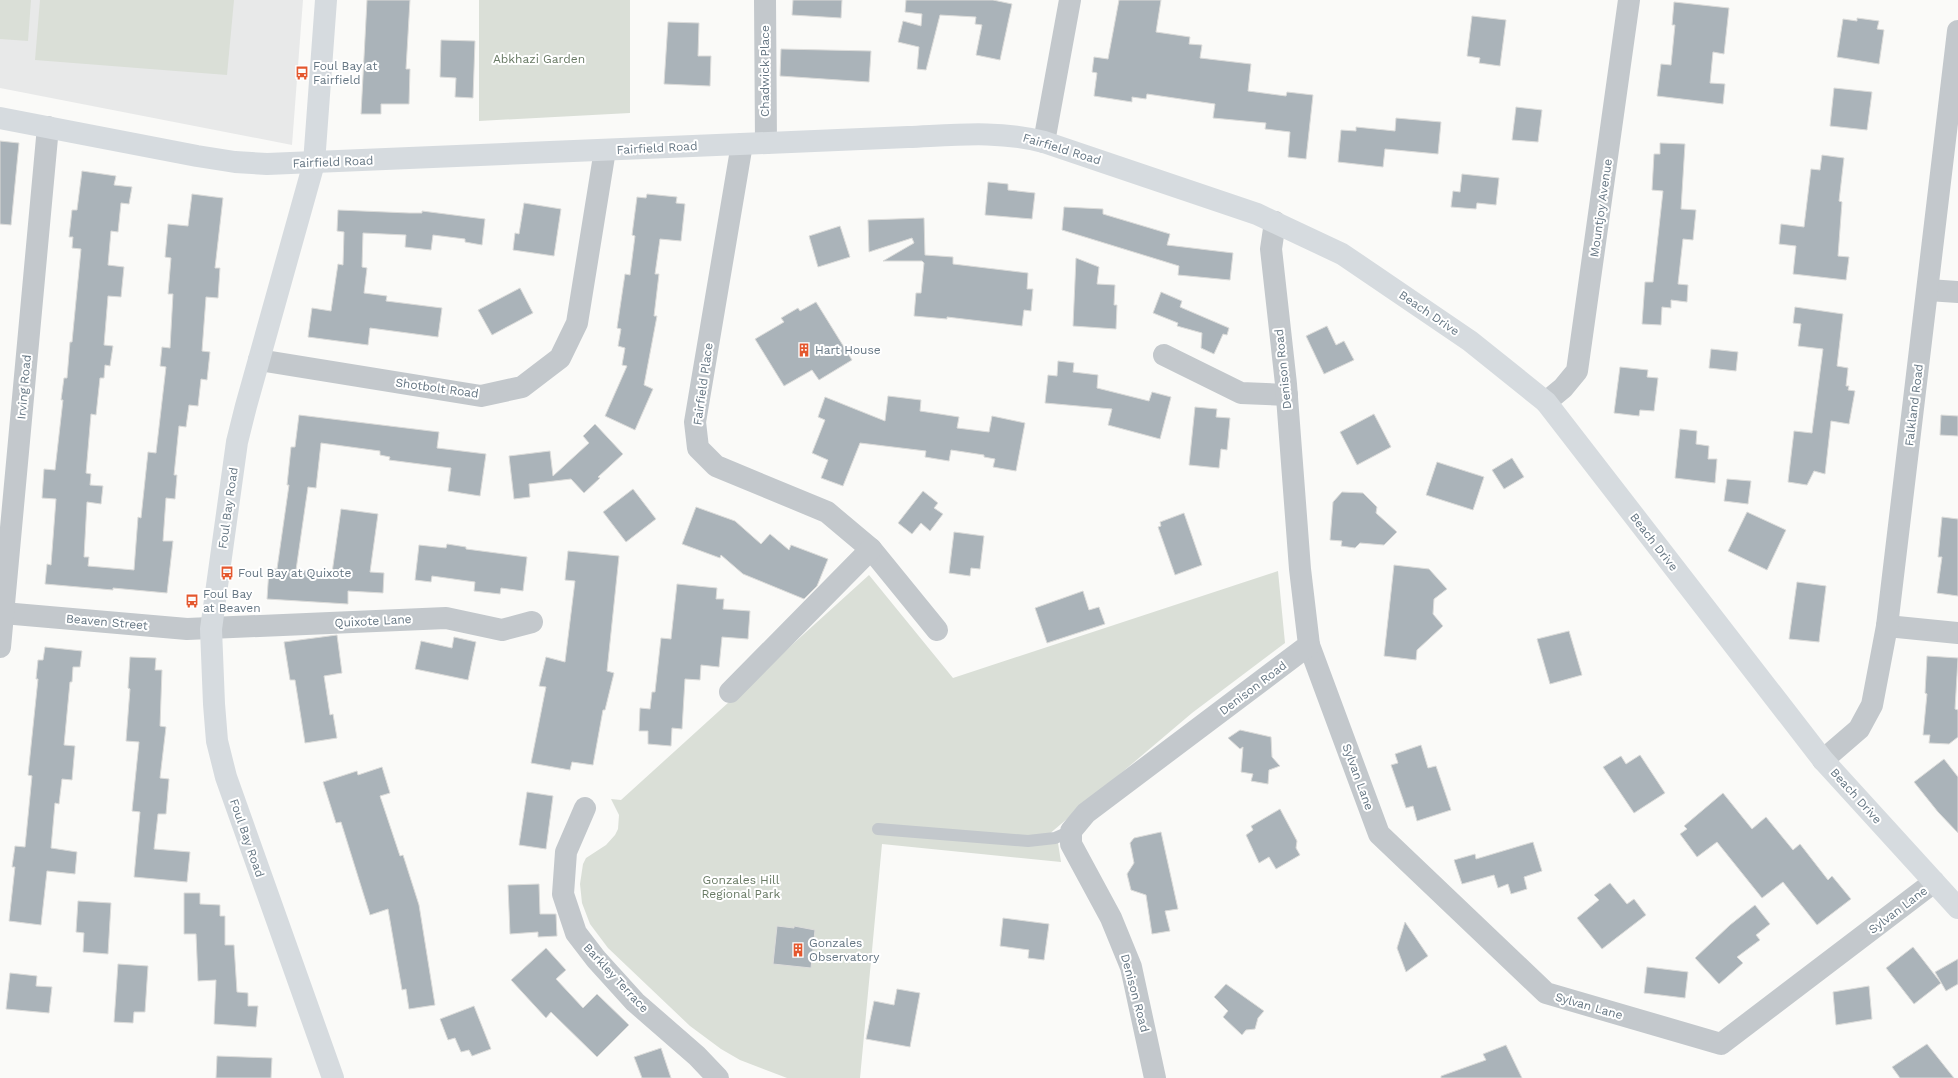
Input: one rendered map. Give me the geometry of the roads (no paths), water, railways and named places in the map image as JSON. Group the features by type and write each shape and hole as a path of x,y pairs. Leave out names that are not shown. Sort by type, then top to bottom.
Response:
{"street":[{"name":"Foul Bay Road","path":"326,0 314,163 237,442 211,629 217,740 226,777 333,1078"},
{"name":"Chadwick Place","path":"765,0 766,143"},
{"path":"1044,142 1070,0"},
{"name":"Mountjoy Avenue","path":"1546,402 1563,388 1577,371 1629,0"},
{"name":"Falkland Road","path":"1823,760 1859,729 1872,705 1887,626 1958,31"},
{"name":"Fairfield Road","path":"0,118 235,162 268,164 991,134 1011,135 1044,142 1164,181 1301,233"},
{"name":"Irving Road","path":"0,647 48,127"},
{"name":"Fairfield Place","path":"742,144 695,422 698,448 716,466 827,512 871,549 937,630"},
{"name":"Shotbolt Road","path":"259,360 481,396 522,388 560,358 577,323 605,150"},
{"name":"Denison Road","path":"1155,1078 1131,967 1111,918 1071,844 1071,831 1086,813 1309,644 1300,569 1286,395 1271,248 1275,222"},
{"name":"Beach Drive","path":"1301,233 1342,254 1463,337 1546,402 1823,760 1958,908"},
{"path":"1928,290 1958,292"},
{"path":"1164,355 1241,393 1286,395"},
{"path":"730,692 871,549"},
{"name":"Beaven Street","path":"3,613 187,629 211,629"},
{"name":"Quixote Lane","path":"211,629 446,618 502,630 532,622"},
{"path":"1887,626 1958,633"},
{"name":"Sylvan Lane","path":"1309,644 1379,834 1546,993 1721,1044 1934,882"},
{"name":"Barkley Terrace","path":"585,808 566,852 563,894 576,933 596,959 635,1002 697,1056 718,1078"}],"lane":[{"path":"878,829 1028,841 1055,838 1071,831"}],"place":[{"name":"Foul Bay at Fairfield","path":"302,73"},
{"name":"Hart House","path":"804,350"},
{"name":"Foul Bay at Quixote","path":"227,573"},
{"name":"Foul Bay at Beaven","path":"192,601"},
{"name":"Gonzales Observatory","path":"798,950"}],"park label":[{"name":"Abkhazi Garden","path":"539,59"},
{"name":"Gonzales Hill Regional Park","path":"741,887"}]}
